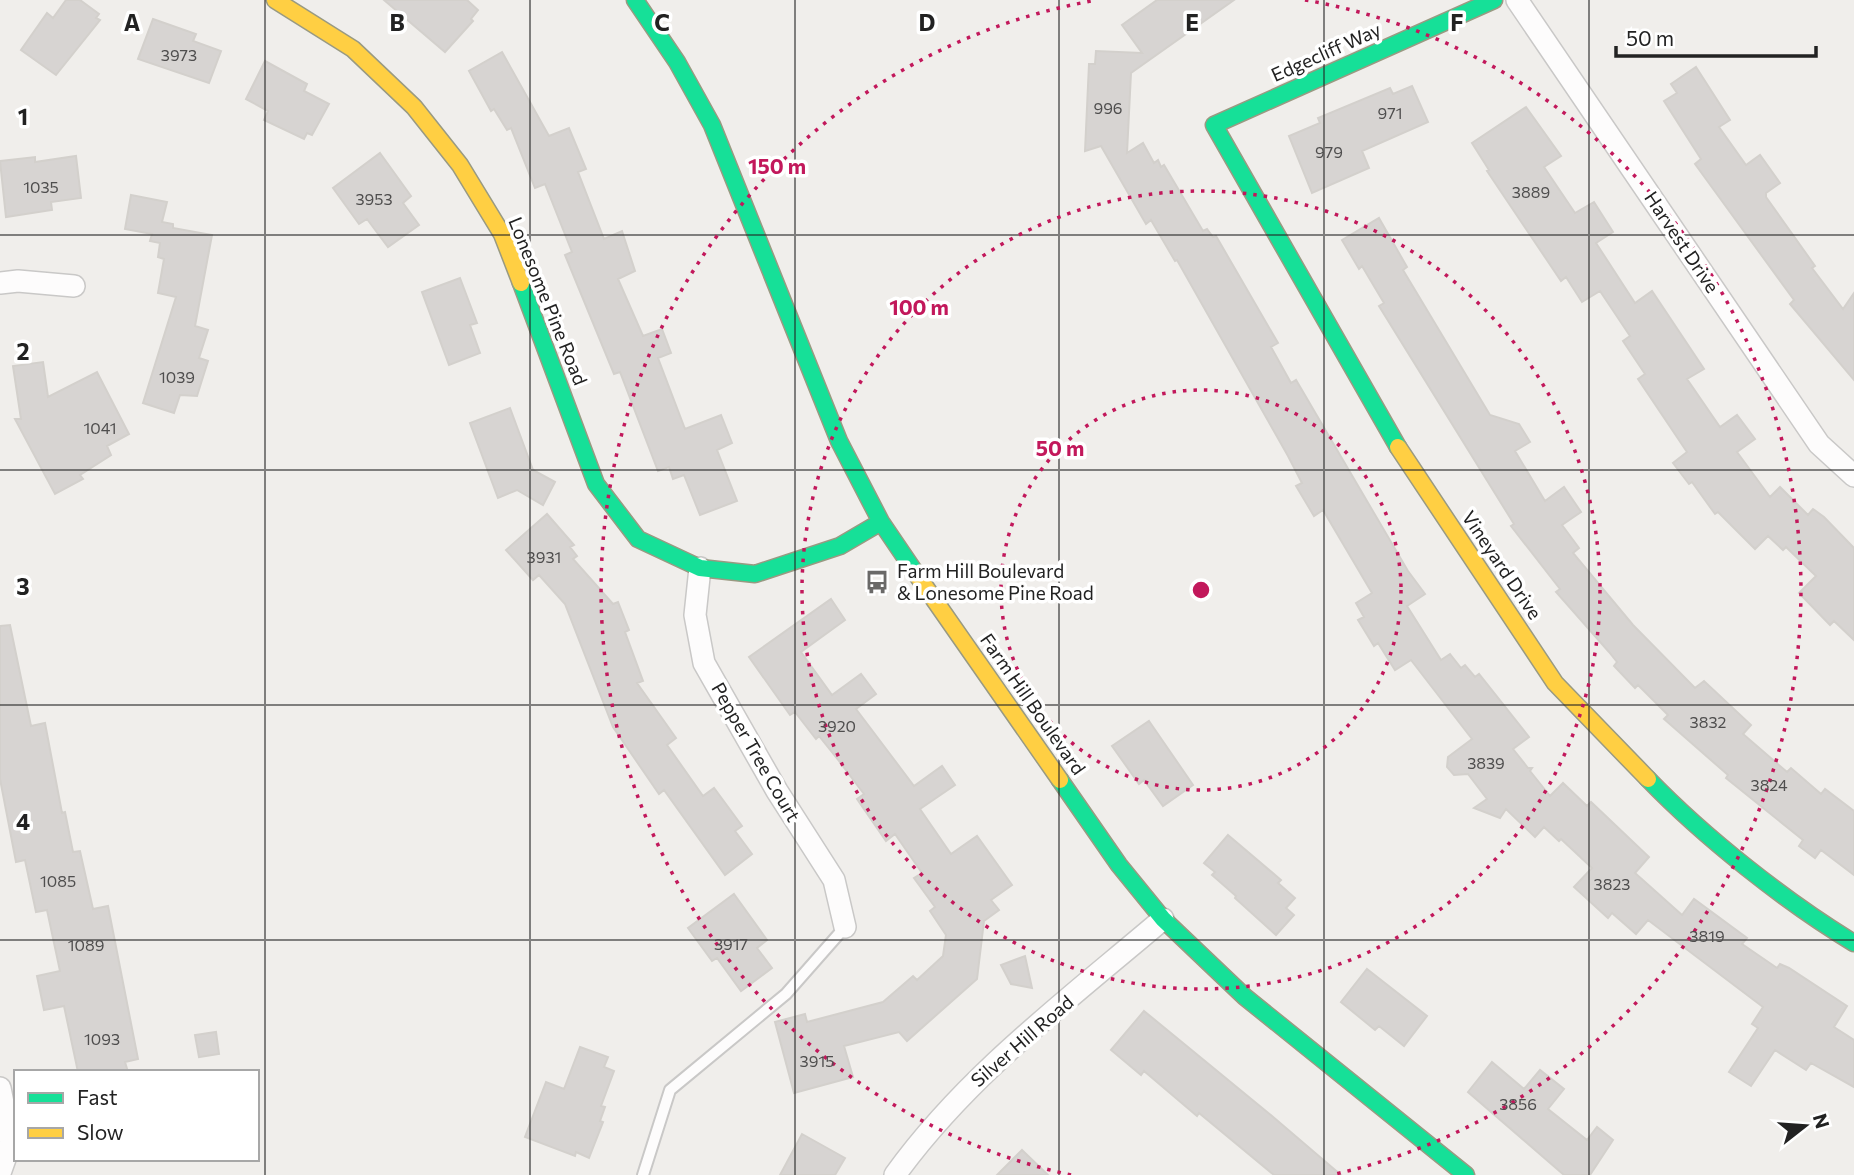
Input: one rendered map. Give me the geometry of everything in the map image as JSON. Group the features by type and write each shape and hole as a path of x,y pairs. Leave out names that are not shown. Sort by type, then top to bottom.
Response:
{"street":[{"name":"Lonesome Pine Road","path":"275,0 353,49 414,107 460,165 502,234 596,484 638,539 700,568 755,574 840,545 881,522"},
{"name":"Farm Hill Boulevard","path":"635,0 677,62 712,125 839,441 881,522 906,563 1119,865 1163,919 1245,997 1466,1175"},
{"name":"Edgecliff Way","path":"1214,125 1494,0"},
{"name":"Harvest Drive","path":"1517,0 1819,444 1854,476"},
{"name":"Vineyard Drive","path":"1214,125 1385,428 1555,683 1679,811 1821,923 1854,943"},
{"path":"0,283 18,281 74,286"},
{"name":"Pepper Tree Court","path":"700,568 695,615 704,663 777,791 834,880 845,927"},
{"name":"Silver Hill Road","path":"895,1175 921,1139 972,1084 1163,919"},
{"path":"0,1088 11,1142 0,1173"}],"lane":[{"path":"643,1175 670,1090 786,994 845,927"}],"building":[{"path":"66,0 80,0 99,14 96,18 100,20 56,75 21,50 47,13 53,18"},
{"path":"384,0 467,0 478,10 471,19 473,21 445,52"},
{"path":"1157,0 1234,0 1131,73 1127,153 1143,143 1154,163 1158,160 1161,167 1164,165 1203,231 1207,229 1213,237 1216,236 1278,343 1271,347 1291,383 1296,380 1408,571 1425,594 1407,606 1441,660 1450,654 1461,668 1465,665 1475,677 1479,674 1529,737 1513,749 1528,768 1532,768 1530,771 1550,796 1563,783 1587,806 1591,802 1649,857 1635,873 1682,915 1694,899 1747,938 1742,944 1777,968 1780,964 1789,968 1847,1006 1834,1027 1854,1040 1854,1087 1811,1063 1806,1070 1775,1050 1751,1086 1729,1072 1758,1028 1752,1024 1763,1007 1648,920 1636,934 1612,913 1608,918 1574,887 1592,868 1544,827 1535,837 1506,809 1500,818 1474,808 1487,799 1468,774 1454,775 1447,767 1448,757 1472,739 1411,660 1395,670 1378,643 1374,646 1358,620 1364,617 1356,603 1372,593 1323,510 1314,516 1296,486 1302,483 1288,456 1177,260 1175,261 1151,220 1146,224 1101,146 1085,151 1089,64 1095,64 1096,51 1142,53 1122,25"},
{"path":"153,19 196,34 193,41 221,51 209,83 138,59"},
{"path":"502,52 549,136 569,128 586,169 578,172 604,239 622,231 635,271 618,279 643,336 662,329 671,353 658,358 685,429 721,415 732,443 717,450 737,501 700,515 684,475 673,479 669,467 658,471 620,372 614,374 565,255 572,252 545,184 535,188 511,128 507,130 494,109 491,111 469,71"},
{"path":"265,61 307,84 304,91 329,104 312,135 307,133 304,139 264,120 268,111 246,99"},
{"path":"1696,67 1730,120 1719,127 1746,165 1760,155 1780,183 1766,193 1766,197 1815,266 1812,268 1843,309 1854,293 1854,380 1790,304 1794,300 1695,164 1701,159 1664,101 1677,93 1671,84"},
{"path":"1412,86 1428,122 1362,151 1369,168 1312,193 1289,136 1320,123 1318,118 1390,88 1393,94"},
{"path":"1526,107 1561,156 1544,167 1575,213 1594,202 1613,232 1596,243 1635,303 1652,291 1704,369 1687,379 1720,427 1737,415 1755,439 1737,452 1770,497 1780,487 1808,515 1813,509 1824,517 1854,548 1854,640 1834,621 1830,625 1799,593 1816,576 1786,547 1783,550 1768,536 1755,549 1718,512 1715,514 1692,482 1689,484 1673,463 1687,452 1638,379 1645,374 1623,341 1630,336 1600,291 1582,302 1566,277 1561,281 1487,171 1489,170 1472,143"},
{"path":"380,153 411,196 403,203 419,225 388,247 367,219 359,224 333,188"},
{"path":"76,156 81,198 51,202 52,210 6,217 0,161 35,157 35,162"},
{"path":"131,195 167,202 162,222 173,224 173,228 212,235 195,326 208,330 199,358 208,361 197,396 180,395 174,413 143,403 176,297 158,293 164,259 158,257 160,243 150,241 152,234 125,229"},
{"path":"1379,218 1407,267 1403,270 1490,415 1519,424 1530,442 1515,451 1545,501 1564,487 1581,512 1562,525 1579,548 1573,553 1633,625 1695,688 1704,681 1751,725 1743,734 1787,772 1791,768 1821,794 1825,789 1854,811 1854,875 1821,850 1815,858 1799,846 1803,840 1726,778 1728,775 1664,719 1668,715 1638,685 1635,688 1614,666 1617,662 1556,592 1560,589 1511,526 1514,524 1379,306 1384,303 1362,266 1359,269 1342,240"},
{"path":"460,278 477,323 470,325 480,353 449,365 422,292"},
{"path":"43,362 48,397 97,372 129,434 107,446 111,455 80,475 83,479 55,494 15,419 21,419 13,366"},
{"path":"510,408 533,470 555,482 543,505 517,490 498,498 470,423"},
{"path":"547,514 574,545 570,547 577,556 573,559 613,604 618,602 629,630 625,632 643,681 637,683 676,738 667,745 703,796 714,788 742,826 735,831 752,854 725,875 664,790 659,794 613,727 565,604 539,575 533,580 506,550"},
{"path":"831,599 845,620 801,652 832,695 861,674 876,694 856,709 914,786 942,766 955,785 920,809 951,854 977,836 1012,885 991,900 999,910 984,921 977,979 907,1041 899,1032 844,1046 853,1077 794,1093 775,1022 805,1014 807,1022 883,1002 913,976 917,980 943,956 946,935 930,911 935,907 914,878 922,873 895,834 886,841 857,799 864,794 819,736 816,739 795,712 790,715 749,657"},
{"path":"10,625 31,726 45,723 62,813 65,812 73,852 80,851 93,909 108,906 138,1059 125,1062 127,1070 78,1070 64,1006 44,1010 37,976 60,971 47,910 36,912 25,860 16,862 0,779 0,626"},
{"path":"1149,721 1193,785 1163,806 1144,780 1139,784 1112,746"},
{"path":"1228,835 1281,880 1278,883 1295,898 1286,908 1294,915 1276,935 1212,875 1215,872 1204,863"},
{"path":"734,894 767,940 757,948 772,968 741,991 717,958 712,961 688,928"},
{"path":"1025,956 1032,988 1011,984 1001,965"},
{"path":"1367,969 1427,1016 1404,1046 1379,1026 1375,1030 1341,1002"},
{"path":"1144,1011 1341,1175 1274,1175 1144,1071 1141,1075 1111,1050"},
{"path":"216,1032 219,1054 199,1057 195,1035"},
{"path":"580,1047 608,1057 604,1067 614,1071 601,1106 605,1107 600,1121 603,1122 589,1158 576,1152 575,1156 525,1137 546,1082 564,1089"},
{"path":"1492,1062 1524,1089 1540,1070 1564,1089 1548,1109 1587,1140 1597,1127 1613,1140 1590,1175 1564,1175 1468,1092"},
{"path":"802,1134 845,1158 835,1175 780,1175"},
{"path":"1022,1150 1048,1175 997,1175"}],"traffic: fast":[{"path":"635,0 677,62 712,125 839,441 881,522 917,575"},
{"path":"1398,447 1214,125 1494,0"},
{"path":"521,283 596,484 638,539 700,568 755,574 840,546 881,522"},
{"path":"1648,779 1746,867 1854,943"},
{"path":"1060,780 1119,865 1163,919 1245,997 1466,1175"}],"traffic: slow":[{"path":"275,0 353,49 414,107 460,165 502,234 521,283"},
{"path":"1398,447 1555,683 1648,779"},
{"path":"917,575 1060,780"}],"place":[{"name":"Farm Hill Boulevard & Lonesome Pine Road","path":"877,582"}]}
